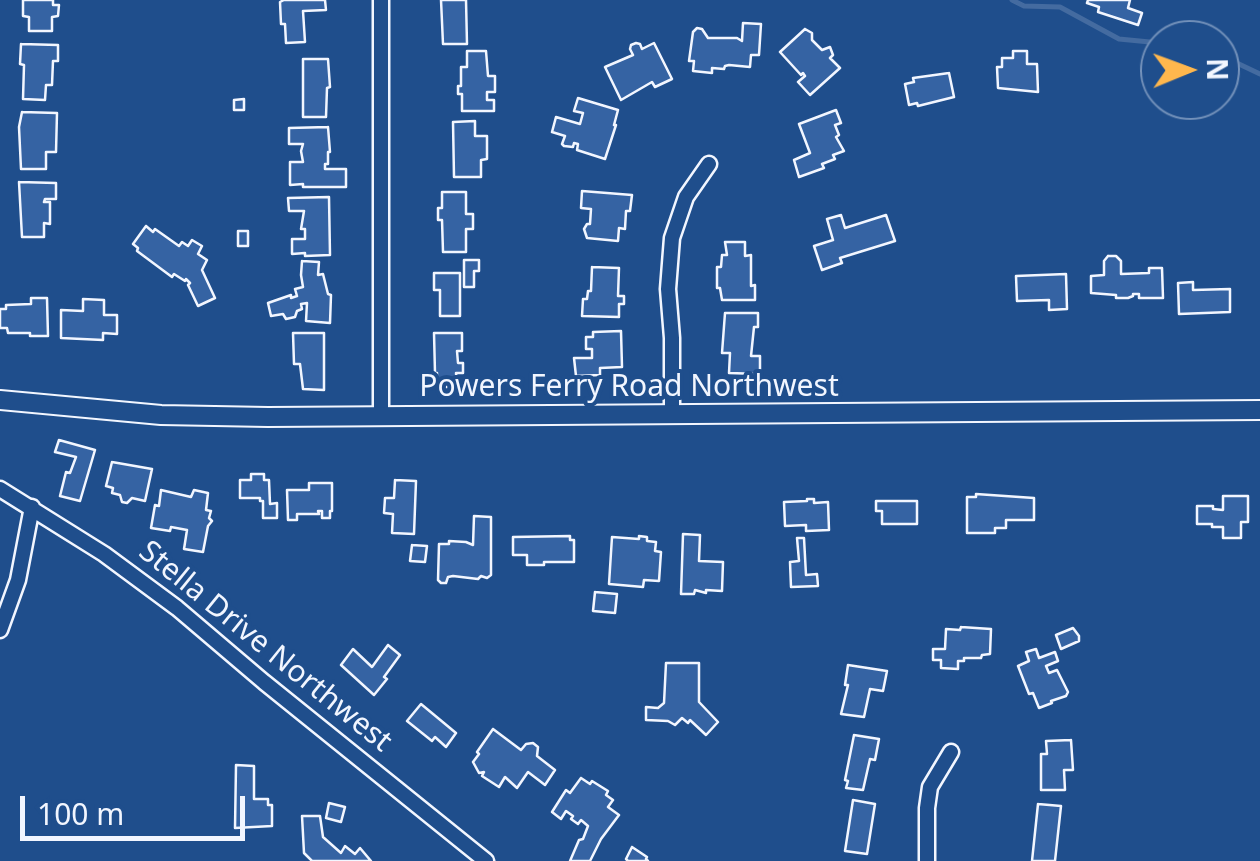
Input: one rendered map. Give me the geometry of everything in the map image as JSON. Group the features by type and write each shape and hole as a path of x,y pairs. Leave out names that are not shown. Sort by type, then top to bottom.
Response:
{"street":[{"path":"380,0 381,417"},
{"path":"672,414 668,290 672,238 686,197 710,164"},
{"name":"Powers Ferry Road Northwest","path":"0,400 161,415 268,418 1260,410"},
{"name":"Stella Drive Northwest","path":"0,489 104,554 178,608 486,861"},
{"path":"0,630 18,580 32,507"},
{"path":"927,861 926,808 930,787 952,752"}],"building":[{"path":"23,0 53,0 53,5 59,5 58,16 52,17 52,31 29,31 29,17 23,16"},
{"path":"325,0 326,10 303,11 305,42 286,43 285,24 281,24 280,2"},
{"path":"441,0 466,0 467,44 443,44"},
{"path":"1130,0 1128,8 1142,13 1138,25 1098,12 1099,7 1087,3"},
{"path":"743,23 761,24 759,55 751,55 750,67 729,65 724,69 712,68 712,73 693,71 694,61 689,61 697,28 708,38 742,41"},
{"path":"805,29 822,50 830,47 830,58 840,68 810,95 798,82 805,76 803,73 780,52"},
{"path":"636,43 642,49 654,43 672,79 655,87 652,82 621,100 605,67 633,55 631,45"},
{"path":"21,44 58,45 58,61 53,61 52,85 46,85 45,100 23,99"},
{"path":"467,51 486,51 488,76 495,76 495,92 487,92 487,100 494,100 494,111 462,111 458,86 461,67 467,67"},
{"path":"1013,51 1027,51 1027,64 1037,64 1038,92 998,88 997,67 1002,67 1002,58 1013,58"},
{"path":"303,59 328,59 326,117 303,117"},
{"path":"949,73 954,97 909,105 905,84 914,82 913,78"},
{"path":"578,98 618,110 605,159 577,150 578,144 564,146 565,136 552,132 556,117 580,124 583,113 574,111"},
{"path":"244,99 244,110 234,110 234,100"},
{"path":"836,110 841,123 835,125 839,135 836,137 844,151 822,164 824,168 799,177 794,160 810,153 799,124"},
{"path":"22,112 57,113 56,152 46,152 46,169 21,169"},
{"path":"475,121 475,136 487,136 487,159 481,160 481,177 454,177 453,122"},
{"path":"328,127 330,152 325,169 346,169 346,187 290,185 290,162 303,162 303,144 289,144 289,128"},
{"path":"19,182 56,183 56,199 44,202 50,202 50,224 44,223 44,237 22,237"},
{"path":"582,191 632,195 625,229 619,228 618,241 587,238 584,229 590,224 591,209 581,208"},
{"path":"442,192 466,192 466,214 473,214 473,229 466,229 466,252 443,252 442,220 438,220"},
{"path":"329,197 330,255 292,254 292,239 305,239 305,229 301,229 304,211 289,211 288,198"},
{"path":"841,215 845,228 886,215 895,241 840,258 842,263 822,270 814,246 833,240 827,219"},
{"path":"146,226 179,246 182,242 188,246 192,240 202,246 198,254 207,260 202,270 215,298 198,306 186,279 174,274 172,277 137,251 133,244"},
{"path":"238,231 248,231 248,246 238,246"},
{"path":"725,242 745,242 745,256 751,255 755,300 722,300 717,288 717,267 721,267 722,255 727,255"},
{"path":"1108,256 1121,261 1121,274 1149,273 1149,268 1162,268 1163,298 1139,298 1139,294 1133,294 1116,298 1091,293 1091,276 1104,275"},
{"path":"464,260 479,260 474,287 464,287"},
{"path":"302,261 319,262 318,275 323,274 331,295 330,323 306,321 307,303 301,304 302,309 295,317 271,316 268,303 297,296 295,289 303,287"},
{"path":"592,267 619,268 618,296 624,296 624,304 619,304 619,317 582,316 583,299 591,291"},
{"path":"434,273 460,273 460,316 440,316 440,290 434,290"},
{"path":"1066,274 1067,309 1049,310 1049,300 1017,301 1016,276"},
{"path":"1193,282 1193,290 1230,289 1230,312 1179,314 1178,283"},
{"path":"31,298 47,298 48,336 8,333 7,328 0,328 0,309 31,304"},
{"path":"83,299 104,300 104,315 117,315 117,334 103,333 103,340 61,338 61,310 83,311"},
{"path":"725,313 758,313 751,356 760,356 760,374 729,373 730,353 722,353"},
{"path":"621,331 622,367 600,368 600,375 576,376 574,358 592,358 592,349 586,349 586,337 593,337 593,332"},
{"path":"293,333 324,333 324,390 303,389 300,364 294,364"},
{"path":"434,333 462,333 462,351 457,351 463,373 456,373 457,387 437,387"},
{"path":"59,440 95,450 80,501 60,496 66,472 70,473 76,457 55,452"},
{"path":"112,462 152,469 145,501 132,498 122,502 120,495 112,493 113,488 106,486"},
{"path":"251,474 264,474 264,480 269,480 270,504 277,503 277,518 263,518 260,498 240,498 240,480 251,480"},
{"path":"395,480 416,481 414,534 392,533 393,514 384,513 385,498 394,498"},
{"path":"309,483 332,483 330,518 322,518 322,511 318,511 319,514 297,514 297,520 288,520 287,490 309,490"},
{"path":"161,490 191,497 194,490 208,493 206,510 211,511 212,521 203,552 184,549 187,530 151,528"},
{"path":"976,494 1034,498 1034,520 1006,520 1006,528 995,528 995,533 967,533 967,497"},
{"path":"1223,496 1248,496 1248,522 1241,522 1241,538 1223,538 1223,527 1197,524 1197,506 1223,510"},
{"path":"876,501 917,501 917,524 882,524 882,511 876,511"},
{"path":"784,502 828,502 829,530 806,531 806,525 785,526"},
{"path":"474,516 491,517 491,575 478,579 453,576 441,583 439,544 449,541 473,545"},
{"path":"683,534 700,535 699,561 723,562 722,591 681,594"},
{"path":"570,536 574,540 574,562 527,565 527,555 513,555 513,537"},
{"path":"639,536 656,542 655,551 661,552 659,581 644,580 643,587 609,584 612,537"},
{"path":"797,538 804,538 806,575 817,574 818,586 791,587 790,562 799,561"},
{"path":"412,545 427,546 425,562 410,561"},
{"path":"595,592 617,594 615,613 593,611"},
{"path":"1073,628 1079,641 1061,649 1056,635"},
{"path":"946,629 991,629 990,654 964,658 958,661 958,669 941,668 941,660 933,660 933,649 945,649"},
{"path":"388,645 400,655 374,695 341,665 353,649 372,667"},
{"path":"1036,649 1039,658 1055,652 1058,661 1046,666 1049,673 1057,670 1068,692 1039,708 1018,666 1029,661 1026,652"},
{"path":"666,663 699,663 699,702 718,722 706,735 682,718 675,725 646,720 646,707 658,708 664,703"},
{"path":"848,665 887,671 883,691 870,689 864,717 841,714"},
{"path":"421,704 456,733 446,747 407,721"},
{"path":"493,729 521,750 526,744 538,747 537,756 555,770 545,785 528,772 517,788 505,777 499,787 482,776 484,772 479,773 473,762"},
{"path":"854,735 879,739 863,790 846,788"},
{"path":"1071,740 1073,770 1064,770 1065,790 1041,790 1041,754 1047,754 1046,741"},
{"path":"236,765 254,766 254,799 268,799 268,805 272,805 272,826 235,828"},
{"path":"581,778 608,791 606,795 613,800 608,807 619,815 590,861 570,861 588,826 581,820 578,824 566,811 561,819 552,812 566,790 570,793"},
{"path":"853,800 875,804 867,854 845,851"},
{"path":"329,803 345,807 341,822 326,818"},
{"path":"1038,804 1061,806 1055,861 1032,861"},
{"path":"302,816 320,816 323,837 341,853 345,846 355,854 360,848 371,861 312,861 304,853"},
{"path":"632,847 647,857 648,861 628,861"}],"waterway":[{"path":"1012,0 1024,6 1060,7 1119,39 1140,41"},
{"path":"1240,64 1260,74"}]}
